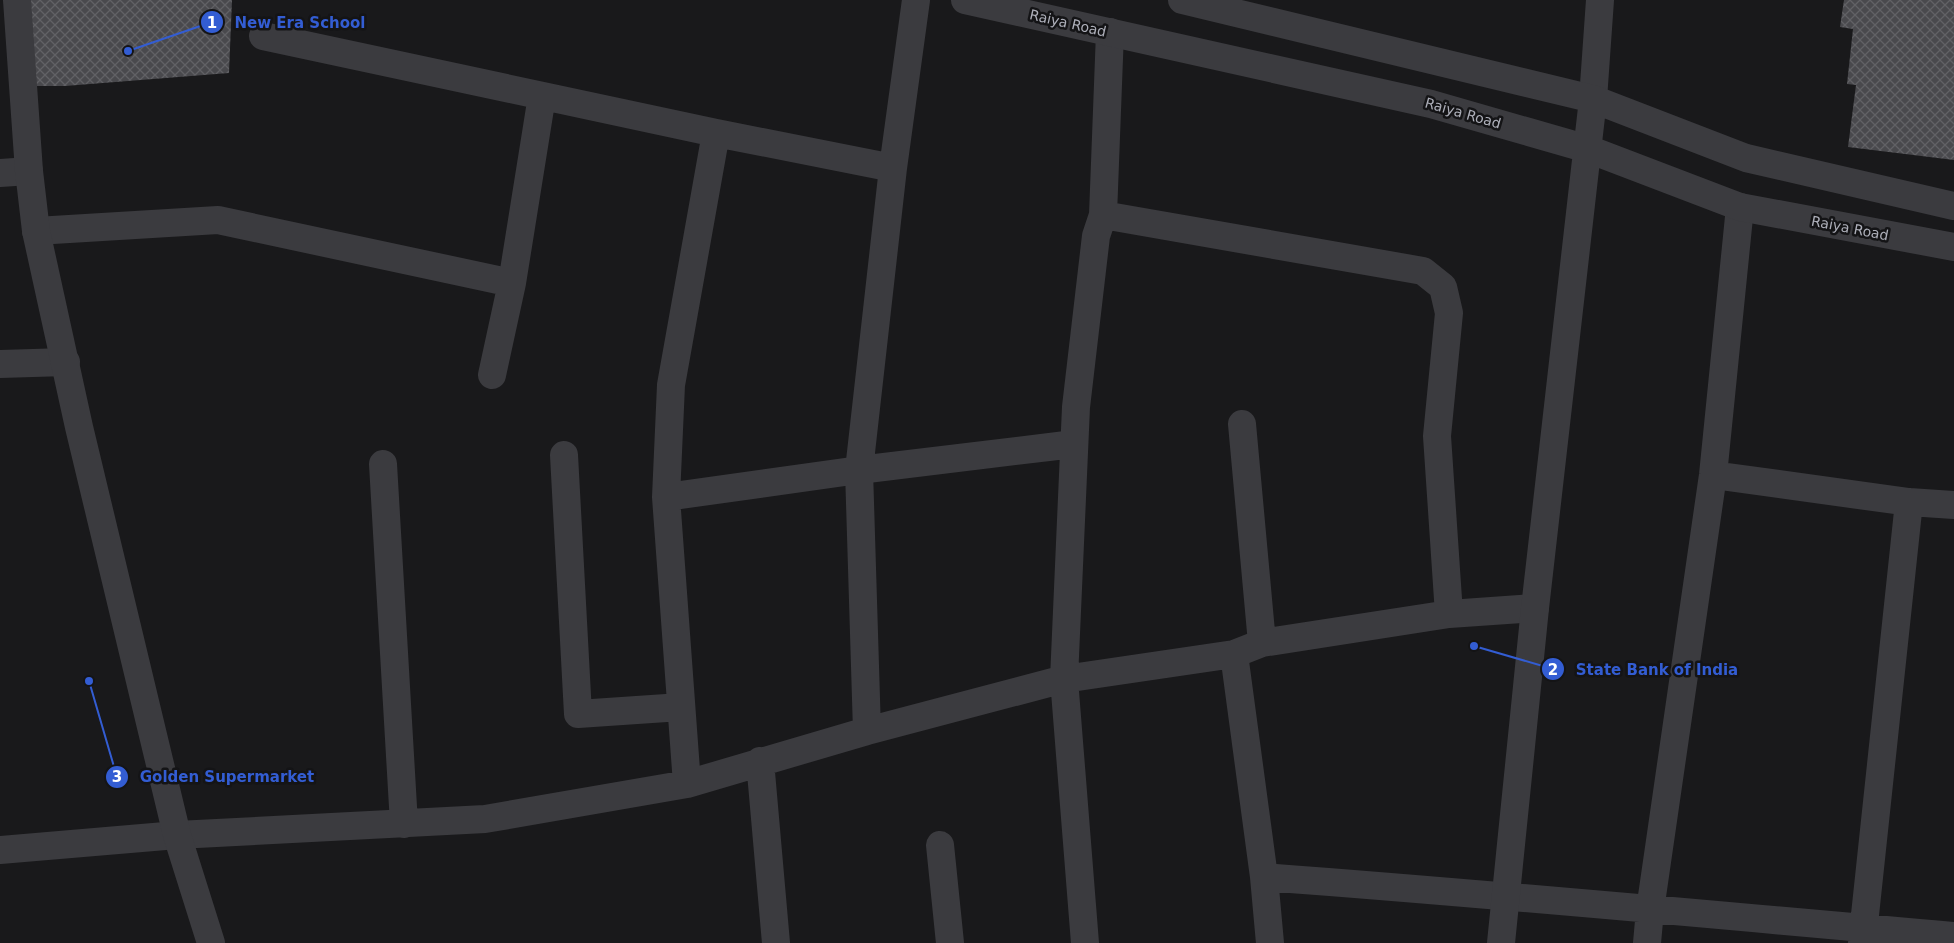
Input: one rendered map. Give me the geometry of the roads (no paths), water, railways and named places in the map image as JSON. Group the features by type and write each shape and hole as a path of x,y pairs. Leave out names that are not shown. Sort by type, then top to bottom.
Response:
{"street":[{"path":"17,0 28,171 36,231 79,427 177,835 211,943"},
{"path":"867,731 859,470 893,168 916,0"},
{"name":"Raiya Road","path":"966,0 1431,104 1588,149 1740,207 1954,247"},
{"path":"1182,0 1593,100 1746,158 1954,206"},
{"path":"1501,943 1535,608 1588,149 1600,0"},
{"path":"1086,943 1064,679 1076,407 1096,236 1103,215 1110,32"},
{"path":"263,36 716,134 893,168"},
{"path":"492,375 512,283 542,96"},
{"path":"687,784 666,497 671,385 716,134"},
{"path":"0,173 28,171"},
{"path":"1647,943 1650,910 1713,475 1740,207"},
{"path":"1103,215 1423,271 1443,286 1449,313 1437,436 1449,614"},
{"path":"36,231 218,220 512,283"},
{"path":"0,364 66,362"},
{"path":"1242,424 1262,643"},
{"path":"666,497 859,470 1074,444"},
{"path":"564,455 578,714 681,707"},
{"path":"384,464 404,824"},
{"path":"1713,475 1909,502 1954,505"},
{"path":"1863,936 1909,502"},
{"path":"0,850 177,835 485,820 687,784 867,731 1064,679 1234,654 1262,643 1449,614 1535,608"},
{"path":"1234,654 1264,877 1270,943"},
{"path":"760,761 776,943"},
{"path":"940,845 950,943"},
{"path":"1264,877 1507,895 1863,936 1954,936"}],"place":[{"name":"New Era School","path":"128,51"},
{"name":"State Bank of India","path":"1474,646"},
{"name":"Golden Supermarket","path":"89,681"}]}
